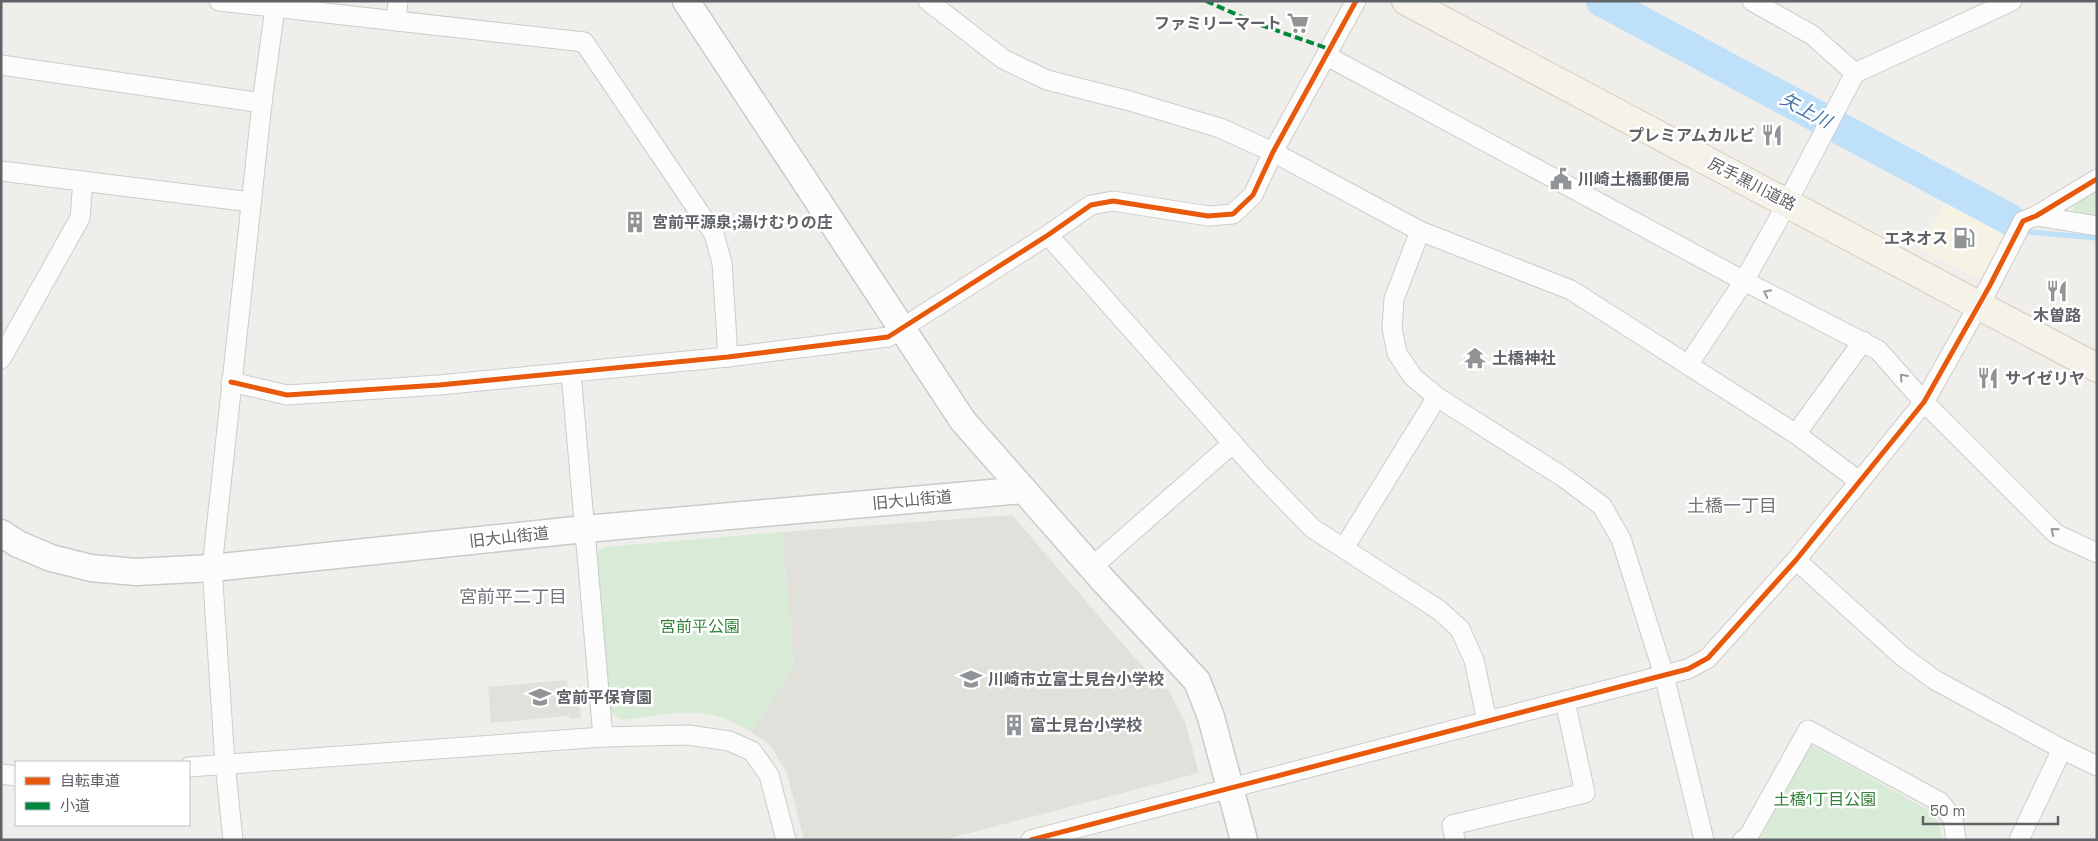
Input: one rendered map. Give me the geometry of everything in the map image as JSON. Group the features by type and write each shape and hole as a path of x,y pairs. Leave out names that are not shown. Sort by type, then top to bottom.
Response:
{"main road":[{"name":"尻手黒川道路","path":"1406,1 2097,368"}],"street":[{"path":"219,1 273,4 396,21 584,42 714,234 722,263 728,357"},
{"path":"396,21 398,1"},
{"path":"686,1 964,421 1092,567 1197,681 1211,717 1244,840"},
{"path":"928,1 1004,59 1047,80 1130,101 1220,128 1273,152 1420,231 1571,290 1796,434 1859,482"},
{"path":"231,382 287,395 571,373 728,357 888,337 1048,235 1091,205 1113,202 1208,216 1233,214 1253,195 1273,152 1356,1"},
{"path":"1752,1 1812,35 1855,73"},
{"path":"1688,365 1744,281 1788,203 1855,73 2012,1"},
{"path":"233,840 225,763 212,568 273,4"},
{"path":"1327,56 1744,281 1878,350 1924,402 2056,534 2097,552"},
{"path":"1,65 262,103"},
{"path":"1,171 251,202"},
{"path":"1031,840 1688,669 1708,658 1796,560 1924,402 2023,221 2036,216 2097,180"},
{"path":"1,359 80,218 83,181"},
{"path":"2036,216 2097,226"},
{"path":"1420,231 1394,298 1392,328 1397,353 1413,377 1437,396 1563,477 1602,506 1621,539 1664,675 1704,840"},
{"path":"1048,235 1233,443 1312,528 1440,610 1460,628 1474,660 1487,721"},
{"path":"1796,434 1863,341"},
{"path":"571,373 603,737"},
{"path":"1344,548 1437,396"},
{"path":"1092,567 1233,443"},
{"name":"旧大山街道","path":"1,534 18,544 51,558 91,568 136,572 212,568 584,529 1023,490"},
{"path":"1796,560 1902,656 1922,670 2062,749 2097,766"},
{"path":"1455,840 1452,825 1585,792 1565,701"},
{"path":"1744,840 1747,839 1808,730 1940,802 1953,819 1956,840"},
{"path":"190,767 603,737 688,736 729,741 752,751 770,775 786,840"},
{"path":"2018,840 2062,749"},
{"path":"1,774 15,776"}],"shaded area":[{"name":"エネオス","path":"1949,194 2009,228 1983,278 1971,275 1919,249"},
{"name":"川崎市立富士見台小学校","path":"1012,515 1134,657 1170,693 1185,722 1199,773 943,840 804,840 787,773 771,746 751,732 794,666 782,532"},
{"path":"567,680 569,699 579,698 581,718 570,719 569,716 491,723 488,687"}],"green space":[{"path":"2097,188 2097,219 2074,217 2073,202"},
{"name":"宮前平公園","path":"782,532 794,666 751,732 727,719 698,713 673,713 622,720 607,710 593,558 603,547"},
{"name":"土橋1丁目公園","path":"1806,742 1930,811 1939,823 1942,840 1760,840"}],"waterway":[{"name":"矢上川","path":"1602,1 2009,219"},
{"path":"2029,232 2097,238"}],"marked path":[{"path":"1206,1 1258,24 1329,49"}],"cycle path":[{"path":"231,382 287,395 439,385 728,357 888,337 1048,235 1091,205 1113,201 1208,216 1233,214 1253,195 1273,152 1356,1"},
{"path":"1031,840 1688,669 1708,658 1796,560 1924,402 1989,287 2023,221 2036,216 2097,179"}],"place":[{"name":"ファミリーマート","path":"1298,23"},
{"name":"プレミアムカルビ","path":"1772,135"},
{"name":"川崎土橋郵便局","path":"1561,179"},
{"name":"宮前平源泉;湯けむりの庄","path":"635,222"},
{"name":"エネオス","path":"1964,238"},
{"name":"木曽路","path":"2057,291"},
{"name":"土橋神社","path":"1475,358"},
{"name":"サイゼリヤ","path":"1988,378"},
{"name":"川崎市立富士見台小学校","path":"971,679"},
{"name":"宮前平保育園","path":"540,697"},
{"name":"富士見台小学校","path":"1014,725"}],"district":[{"name":"土橋一丁目","path":"1732,505"},
{"name":"宮前平二丁目","path":"513,596"}]}
